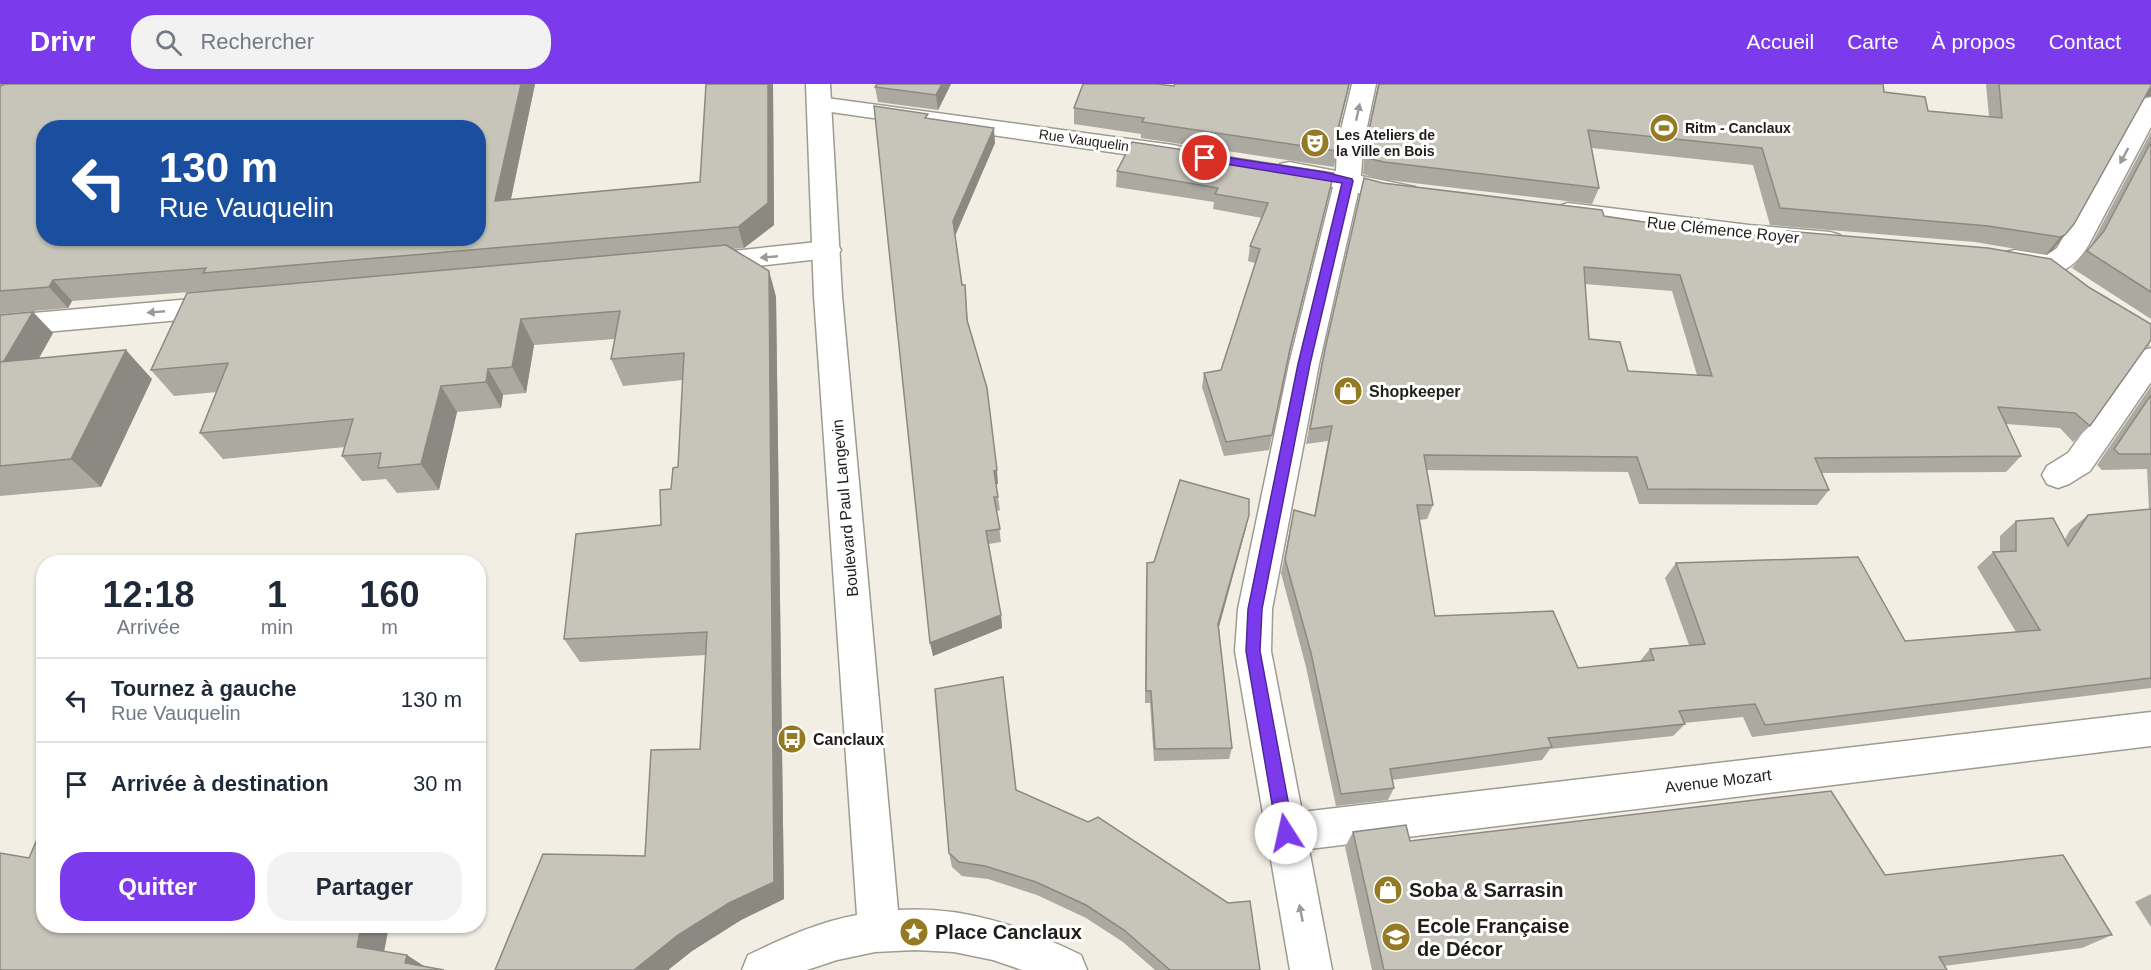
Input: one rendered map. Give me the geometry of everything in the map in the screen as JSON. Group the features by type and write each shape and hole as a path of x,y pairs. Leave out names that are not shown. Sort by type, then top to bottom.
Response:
{"street":[{"path":"1311,970 1253,651 1255,609 1304,364 1348,181 1350,146 1364,84"},
{"name":"Rue Vauquelin","path":"819,94 1193,156"},
{"name":"Boulevard Paul Langevin","path":"819,94 828,296 879,931"},
{"path":"1995,255 2046,265 2057,264 2074,246 2151,104"},
{"path":"1264,166 1379,189 1425,195"},
{"name":"Rue Clémence Royer","path":"1541,209 1749,234 1856,243"},
{"path":"677,266 827,250"},
{"path":"2046,265 2070,283"},
{"path":"0,326 249,304"},
{"path":"2058,475 2079,462 2150,342"},
{"name":"Avenue Mozart","path":"1286,833 2151,729"},
{"path":"763,970 816,947 847,937 879,931 932,929 978,935 1025,949 1066,970"}],"building":[{"path":"5,84 521,84 495,201 700,182 706,84 768,84 768,203 738,227 203,273 206,268 53,280 49,287 0,291 0,86"},
{"path":"877,84 942,84 936,95 875,87"},
{"path":"1083,84 1174,86 1175,84 1349,84 1338,129 1337,151 1142,122 1144,118 1074,108"},
{"path":"1379,84 1883,84 1884,92 1925,97 1928,111 2002,118 1999,84 2151,84 2151,86 2074,224 2065,235 2060,237 1988,226 1780,208 1762,148 1588,130 1599,188 1384,162 1367,158 1369,130"},
{"path":"874,106 928,114 925,118 994,128 953,221 962,285 965,285 967,320 987,388 997,470 994,471 998,497 994,497 1000,529 986,531 1001,615 930,643"},
{"path":"1132,142 1334,173 1290,349 1272,435 1226,442 1204,373 1221,370 1260,249 1250,246 1268,203 1215,194 1218,188 1117,171"},
{"path":"2151,142 2151,292 2087,251 2104,231"},
{"path":"1364,178 1383,183 1602,210 1604,216 1705,231 1789,238 1787,231 1988,248 2051,259 2090,288 2151,324 2151,340 2090,426 2075,413 1998,407 2021,456 1815,458 1829,490 1648,489 1637,457 1424,455 1433,505 1417,505 1435,616 1553,611 1578,668 1654,660 1650,649 1705,644 1676,563 1858,557 1905,641 2040,630 1993,552 2016,551 2016,521 2053,518 2068,546 2088,515 2151,509 2151,678 1765,725 1755,704 1679,711 1685,724 1548,738 1552,747 1390,769 1394,788 1341,794 1311,653 1285,559 1294,510 1315,516 1332,426 1310,429 1325,349","holes":["1584,267 1680,275 1712,376 1628,371 1620,342 1589,339"]},
{"path":"726,245 769,271 774,882 729,903 678,935 634,970 495,970 543,854 645,856 651,750 700,749 707,632 564,639 576,534 661,525 660,490 671,489 673,468 678,467 684,353 611,359 620,311 521,319 512,367 488,369 486,382 441,386 421,464 378,468 381,453 342,456 353,419 200,433 228,363 151,370 187,293"},
{"path":"33,312 4,361 0,362 0,315"},
{"path":"126,350 71,459 0,466 0,362"},
{"path":"2151,395 2151,454 2119,454 2114,449"},
{"path":"1180,480 1249,499 1249,515 1218,624 1232,748 1155,749 1151,691 1146,691 1147,563 1154,562"},
{"path":"1003,677 1016,790 1088,822 1098,817 1228,903 1250,901 1260,970 1170,970 1124,930 1086,905 1036,882 985,866 959,862 949,853 935,689"},
{"path":"1831,791 1885,875 2063,855 2112,935 1939,957 1947,970 1384,970 1353,832 1406,825 1410,841"},
{"path":"36,842 36,933 360,933 357,947 407,955 405,963 444,970 0,970 0,853 29,858"}],"place":[{"name":"Ritm - Canclaux","path":"1664,128"},
{"name":"Les Ateliers de la Ville en Bois","path":"1315,143"},
{"name":"Shopkeeper","path":"1348,391"},
{"name":"Canclaux","path":"792,739"},
{"name":"Soba & Sarrasin","path":"1388,890"},
{"name":"Place Canclaux","path":"914,932"},
{"name":"Ecole Française de Décor","path":"1396,937"}],"route":[{"path":"1205,158 1324,175 1348,181 1304,364 1255,609 1253,651 1286,833"}]}
